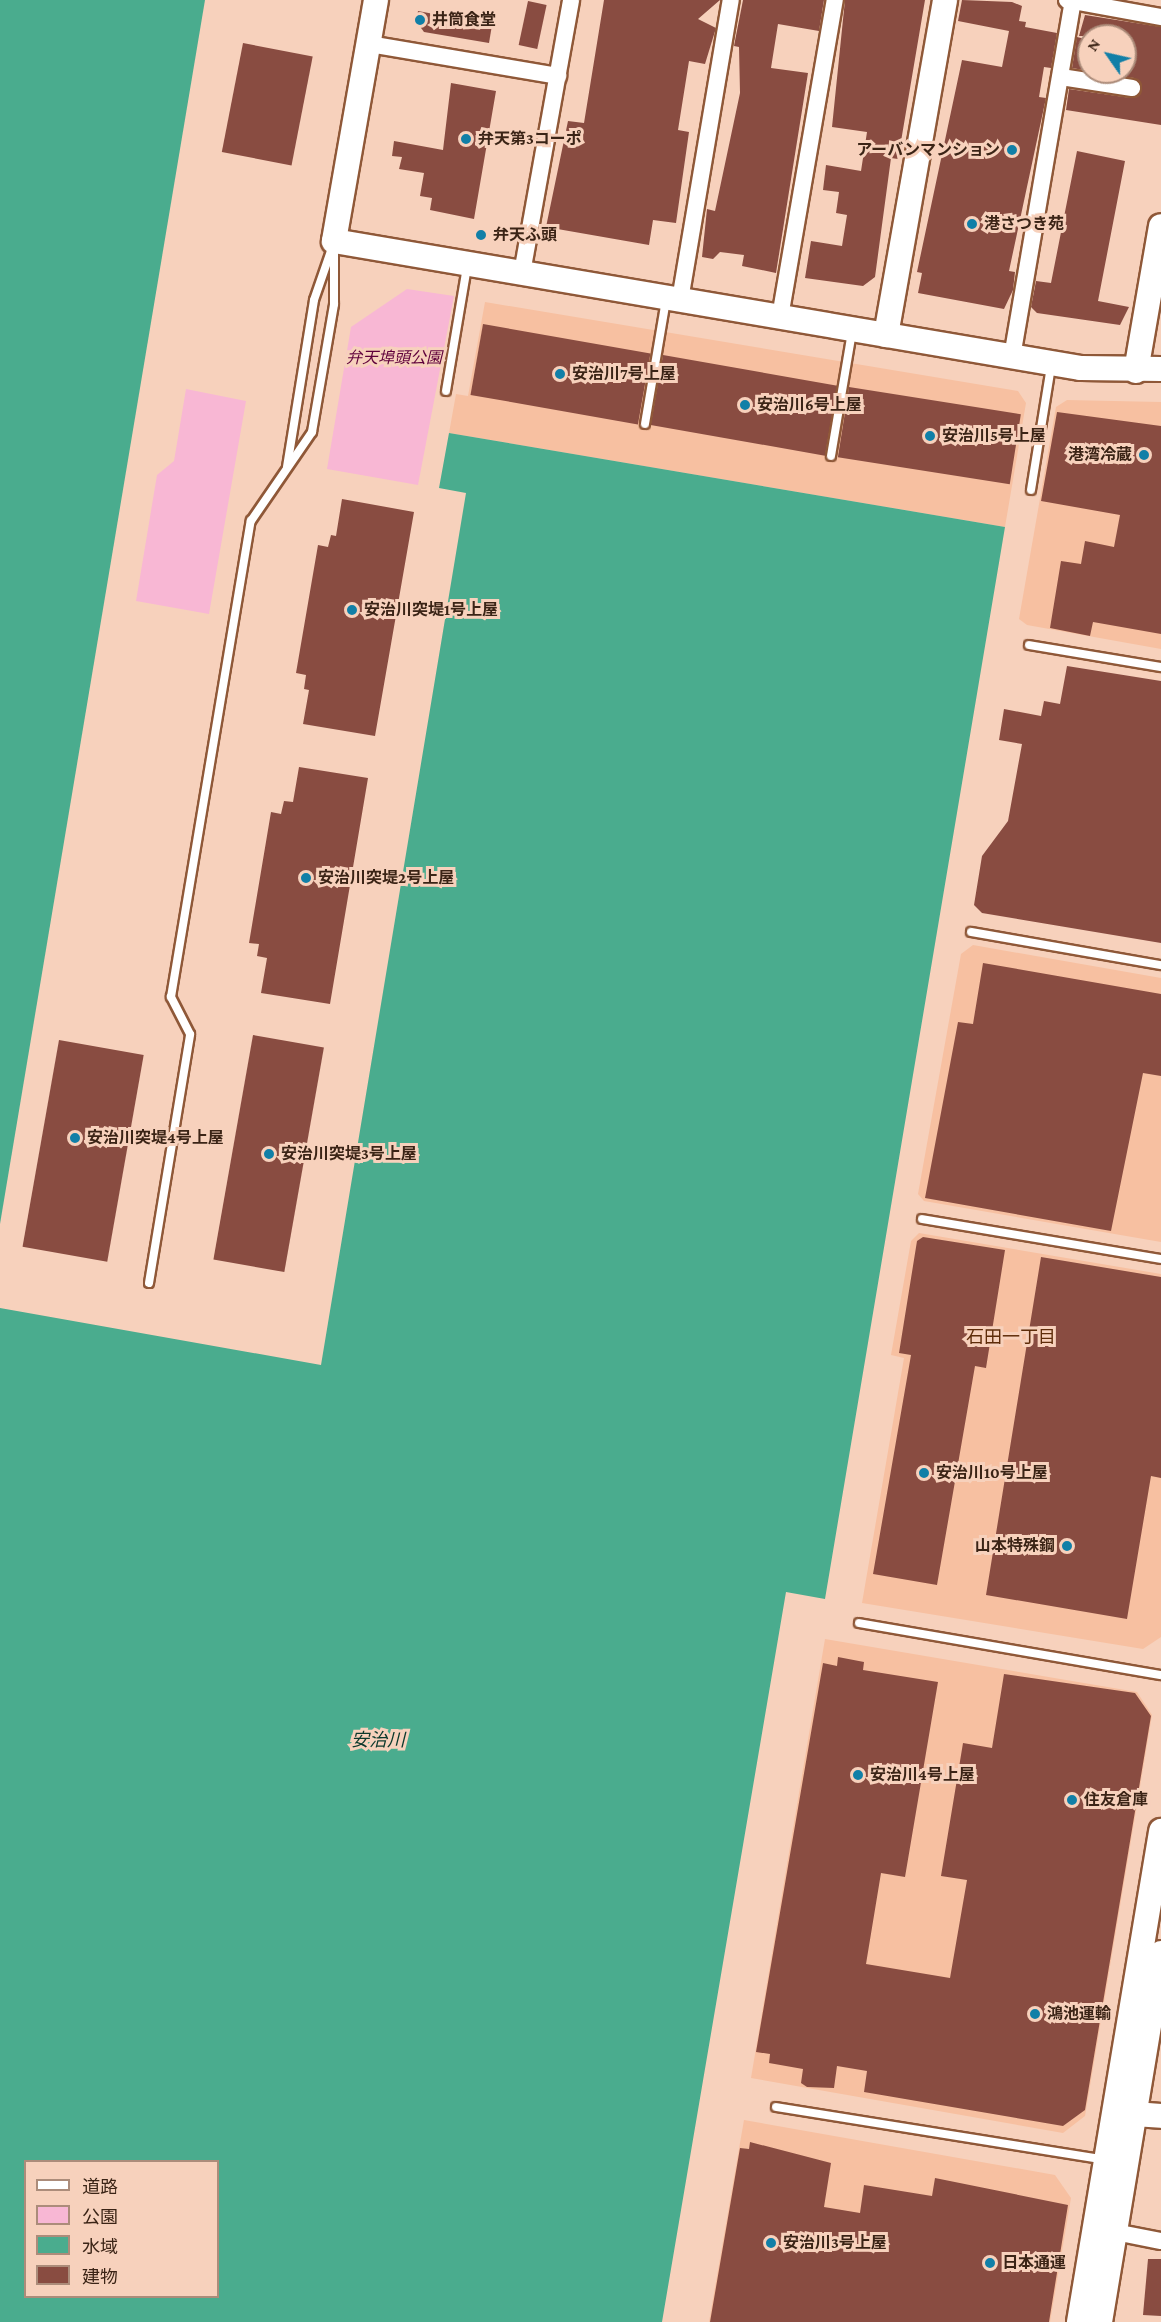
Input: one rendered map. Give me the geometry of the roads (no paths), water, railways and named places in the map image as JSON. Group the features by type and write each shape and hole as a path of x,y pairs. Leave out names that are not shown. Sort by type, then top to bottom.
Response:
{"street":[{"path":"376,0 334,241 1012,357 1136,371 1161,369"},
{"path":"522,273 571,0"},
{"path":"673,299 731,0"},
{"path":"780,317 835,0"},
{"path":"886,335 945,0"},
{"path":"1012,357 1071,0 1161,17"},
{"path":"369,44 558,76"},
{"path":"1060,76 1132,88"},
{"path":"1136,371 1161,226"},
{"path":"1079,2322 1161,1831"},
{"path":"1101,2322 1161,1953"},
{"path":"1106,2160 1134,2114"},
{"path":"1134,2114 1161,2116"},
{"path":"1116,2232 1161,2241"}],"lane":[{"path":"286,471 314,300 334,241"},
{"path":"149,1283 190,1034 171,997 251,522 312,432 334,304 334,241"},
{"path":"446,391 468,264"},
{"path":"645,424 673,299"},
{"path":"831,456 852,329"},
{"path":"1031,490 1051,363"},
{"path":"1029,645 1161,667"},
{"path":"971,932 1161,965"},
{"path":"922,1219 1161,1259"},
{"path":"859,1623 1161,1675"},
{"path":"776,2107 1106,2160"}],"water":[{"path":"0,0 205,0 0,1224"},
{"name":"安治川","path":"449,433 1005,527 825,1599 786,1592 662,2322 0,2322 0,1308 321,1365 466,493 439,488"}],"place":[{"name":"井筒食堂","path":"420,20"},
{"name":"弁天第3コーポ","path":"466,139"},
{"name":"アーバンマンション","path":"1012,150"},
{"name":"港さつき苑","path":"972,224"},
{"name":"弁天ふ頭","path":"481,235"},
{"name":"安治川7号上屋","path":"560,374"},
{"name":"安治川6号上屋","path":"745,405"},
{"name":"安治川5号上屋","path":"930,436"},
{"name":"港湾冷蔵","path":"1144,455"},
{"name":"安治川突堤1号上屋","path":"352,610"},
{"name":"安治川突堤2号上屋","path":"306,878"},
{"name":"安治川突堤4号上屋","path":"75,1138"},
{"name":"安治川突堤3号上屋","path":"269,1154"},
{"name":"安治川10号上屋","path":"924,1473"},
{"name":"山本特殊鋼","path":"1067,1546"},
{"name":"安治川4号上屋","path":"858,1775"},
{"name":"住友倉庫","path":"1072,1800"},
{"name":"鴻池運輸","path":"1035,2014"},
{"name":"安治川3号上屋","path":"771,2243"},
{"name":"日本通運","path":"990,2263"}],"district":[{"name":"石田一丁目","path":"1011,1337"}],"park label":[{"name":"弁天埠頭公園","path":"394,358"}]}
